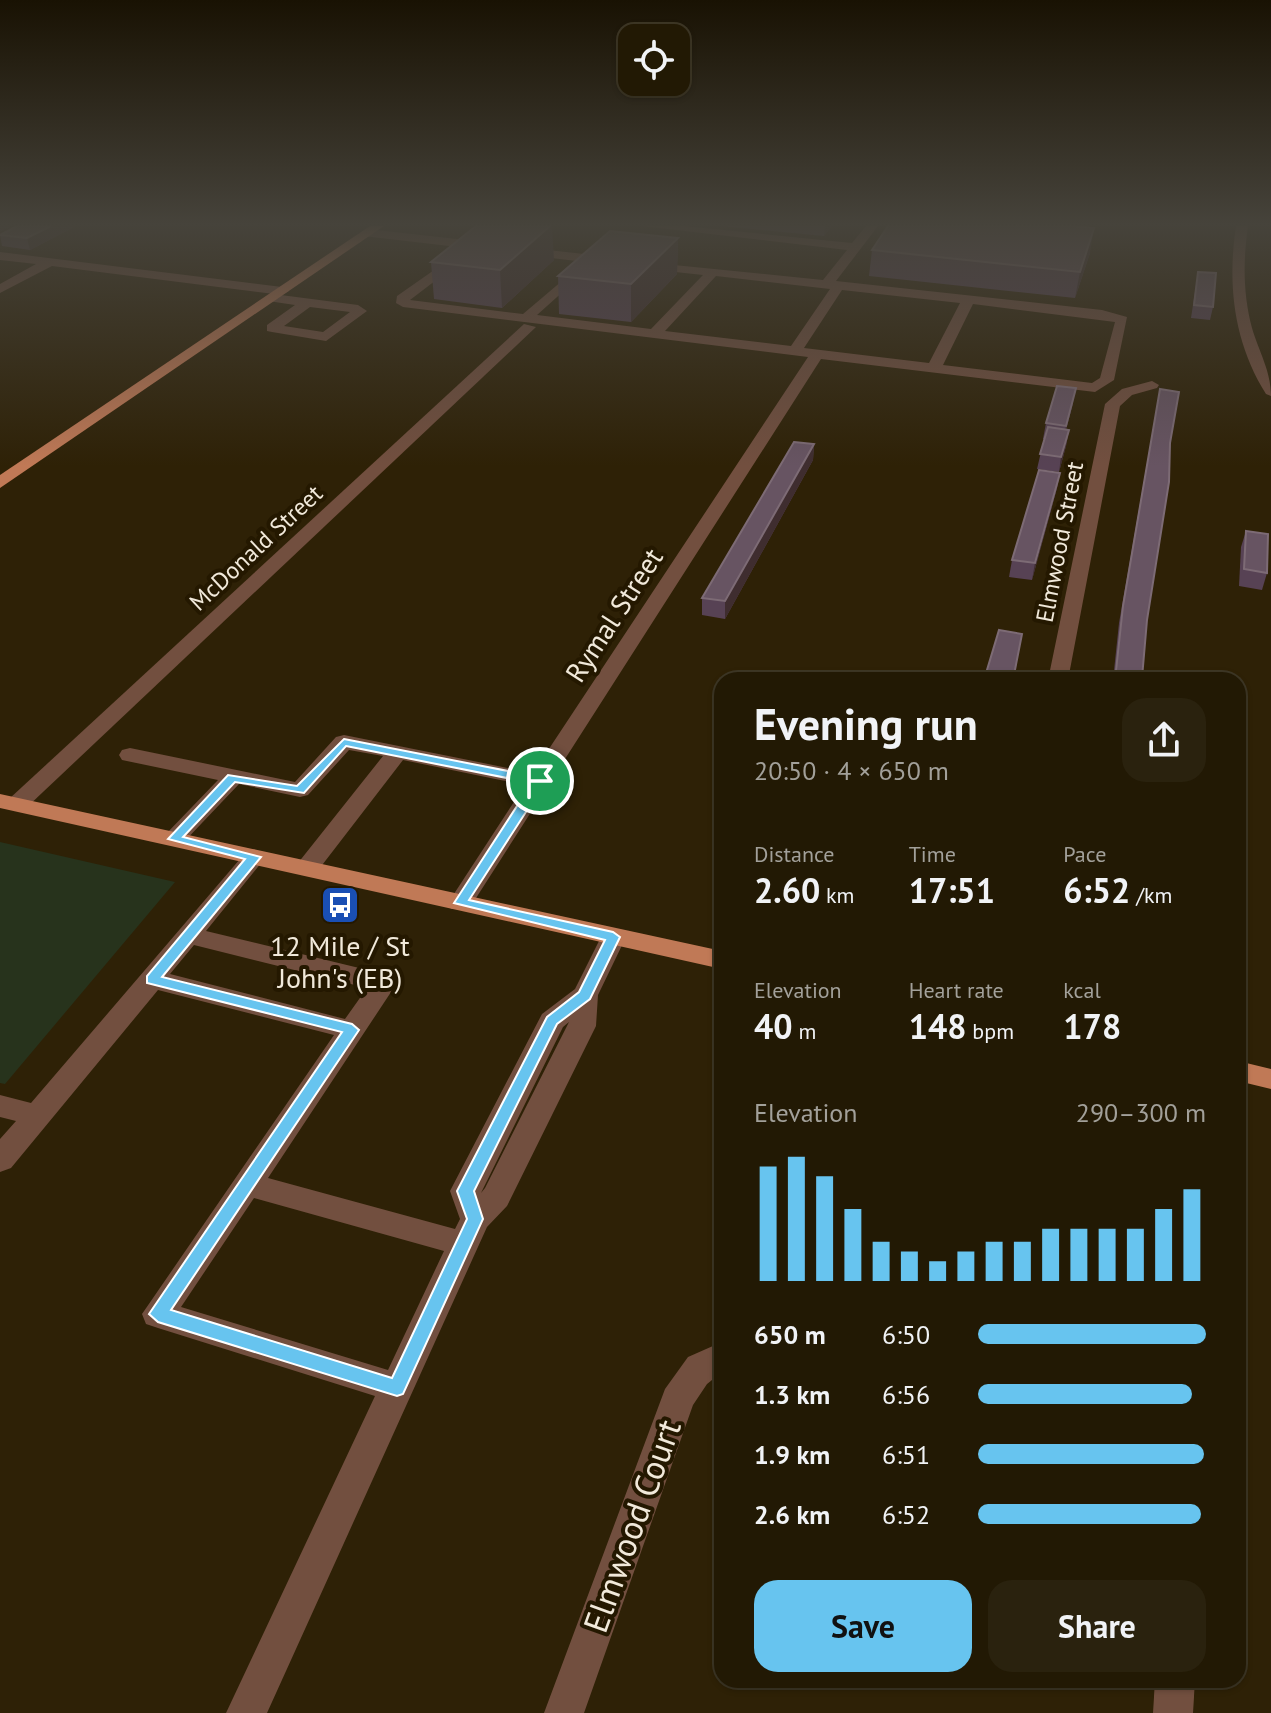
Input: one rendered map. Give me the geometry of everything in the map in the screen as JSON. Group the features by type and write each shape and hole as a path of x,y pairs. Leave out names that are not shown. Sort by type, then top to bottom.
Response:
{"main road":[{"path":"0,483 259,306"},
{"path":"8,802 714,958"},
{"path":"1246,1073 1271,1079"}],"street":[{"path":"303,306 272,328 351,340"},
{"path":"326,337 360,311 331,306"},
{"path":"422,306 528,322 655,333 805,354 1103,386 1122,320 1026,306"},
{"name":"McDonald Street","path":"8,802 544,306"},
{"path":"655,333 681,306"},
{"name":"Rymal Street","path":"460,903 540,781 805,354 824,306"},
{"path":"934,368 965,306"},
{"path":"1239,306 1252,356 1271,391"},
{"path":"253,310 345,322"},
{"name":"Elmwood Street","path":"1060,672 1110,413 1118,398 1152,385"},
{"path":"130,755 300,790 344,742 540,781"},
{"path":"307,868 397,753"},
{"path":"174,839 232,778"},
{"path":"0,1160 254,857"},
{"path":"189,935 384,983 158,1314 397,1388"},
{"path":"246,1713 469,1231 496,1197 582,1026 585,995 613,937"},
{"path":"152,979 352,1030"},
{"path":"0,1106 37,1116"},
{"path":"247,1184 469,1231"},
{"name":"Elmwood Court","path":"564,1713 677,1400 692,1372 714,1359"},
{"path":"1173,1713 1175,1688"}],"green space":[{"path":"0,842 175,882 5,1084 0,1083"}],"building":[{"path":"1057,386 1076,388 1066,426 1046,423"},
{"path":"1160,389 1179,392 1143,672 1116,672 1123,606"},
{"path":"1048,427 1069,430 1061,457 1040,454"},
{"path":"794,442 814,444 725,601 702,598"},
{"path":"1039,470 1060,473 1035,563 1012,560"},
{"path":"1246,531 1268,534 1267,573 1244,569"},
{"path":"999,630 1022,634 1015,672 986,672"}],"place":[{"name":"12 Mile / St John's (EB)","path":"340,905"}],"route":[{"path":"344,742 540,781 460,903 613,937 585,995 552,1021 465,1191 475,1219 397,1388 158,1314 352,1030 152,979 254,857 174,839 232,778 300,790 337,746 344,742"}]}
